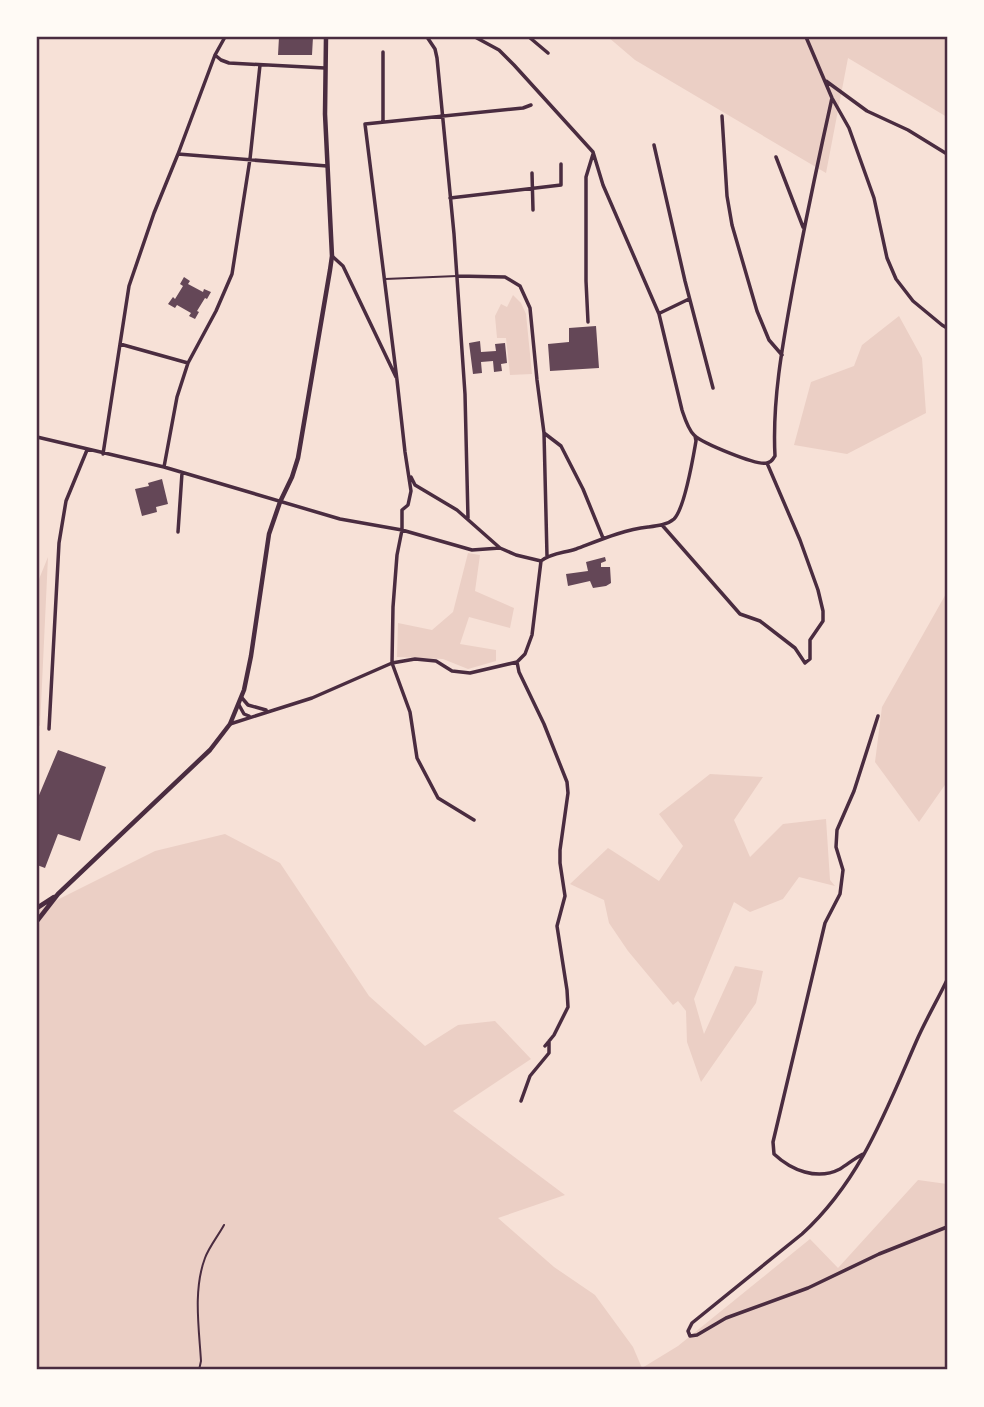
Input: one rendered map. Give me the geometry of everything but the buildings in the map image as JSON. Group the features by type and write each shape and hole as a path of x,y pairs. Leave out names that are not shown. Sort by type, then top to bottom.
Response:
{"main road":[{"path":"37,922 58,894 210,750 230,724 242,698 269,534 298,458 332,256 324,114 326,37"},
{"path":"37,908 58,894"}],"street":[{"path":"103,454 129,286 215,55 225,37"},
{"path":"427,37 437,58 457,275 466,394 468,518"},
{"path":"230,724 312,698 391,663 425,660 436,662 452,671 470,673 517,662 525,654 532,635 541,561 547,556 573,550 603,538 662,525 672,521 678,514 691,472 695,436 682,410 659,314 603,185 593,152 499,50 475,37"},
{"path":"528,37 548,53"},
{"path":"806,37 831,98 849,128 873,198 887,258 896,279 914,301 947,328"},
{"path":"383,52 383,122"},
{"path":"215,55 229,63 325,68"},
{"path":"164,467 177,397 188,363 232,274 250,159 260,65"},
{"path":"824,79 867,111 908,130 947,154"},
{"path":"695,436 743,458 764,464 775,456 774,421 785,330 831,98"},
{"path":"474,820 438,798 417,758 410,712 391,663 402,510 408,505 411,491 365,124 531,105"},
{"path":"722,116 727,197 732,225 757,310 769,340 782,355"},
{"path":"654,145 713,388"},
{"path":"587,323 586,177 593,152"},
{"path":"178,155 328,166"},
{"path":"776,157 804,229"},
{"path":"450,198 561,185 561,164"},
{"path":"532,173 533,210"},
{"path":"332,256 343,266 397,380"},
{"path":"457,275 505,277 520,286 530,308 544,433 547,556"},
{"path":"659,314 690,299"},
{"path":"120,344 188,363"},
{"path":"544,433 561,446 583,489 603,538"},
{"path":"37,437 164,467 340,519 402,530 472,550 500,548"},
{"path":"49,729 60,543 66,501 87,450"},
{"path":"662,525 740,614 760,621 795,648 805,663 810,659 810,640 823,621 823,611 800,540 767,463"},
{"path":"408,469 415,485 468,518 500,548 541,561"},
{"path":"178,532 182,472"},
{"path":"517,662 567,782 568,793 560,850 565,896 557,926 568,1007 545,1046"},
{"path":"242,698 248,705"},
{"path":"251,717 244,714 239,705 268,711"},
{"path":"865,1153 838,1170 820,1175 800,1171 783,1163 774,1154 773,1142 825,923 840,894 843,870 836,847 837,831 854,791 878,716"},
{"path":"947,980 892,1100 865,1153 839,1194 819,1218 692,1323 688,1331 690,1336 697,1335 726,1318 808,1288 879,1254 947,1227"},
{"path":"521,1101 533,1071 549,1053 549,1041"}],"lane":[{"path":"384,279 457,275"}],"path":[{"path":"199,1370 201,1273 205,1257 224,1225"}],"shaded area":[{"path":"608,37 947,37 947,117 848,58 826,173 635,60"},
{"path":"513,295 526,314 532,374 510,375 506,338 497,338 495,316 501,304 507,307"},
{"path":"899,316 922,358 926,413 847,454 794,445 811,382 854,366 862,345"},
{"path":"468,553 480,555 475,591 514,608 510,628 469,617 460,644 496,650 496,661 468,669 443,659 397,657 398,623 432,630 453,612"},
{"path":"48,557 40,726 37,725 37,584"},
{"path":"947,592 947,782 919,822 875,762 882,707"},
{"path":"710,774 763,777 734,820 750,857 783,824 826,819 830,880 835,886 799,877 783,899 750,912 734,902 694,999 704,1034 735,966 763,971 756,1003 701,1082 687,1042 686,1011 678,1001 673,1005 628,951 609,923 604,900 570,884 608,848 659,881 683,846 659,814"},
{"path":"225,834 280,863 369,996 425,1046 458,1025 495,1021 531,1059 453,1111 565,1195 498,1218 554,1267 595,1295 633,1347 642,1368 678,1346 810,1239 838,1268 918,1180 947,1184 947,1370 37,1370 37,910 155,851"}]}
